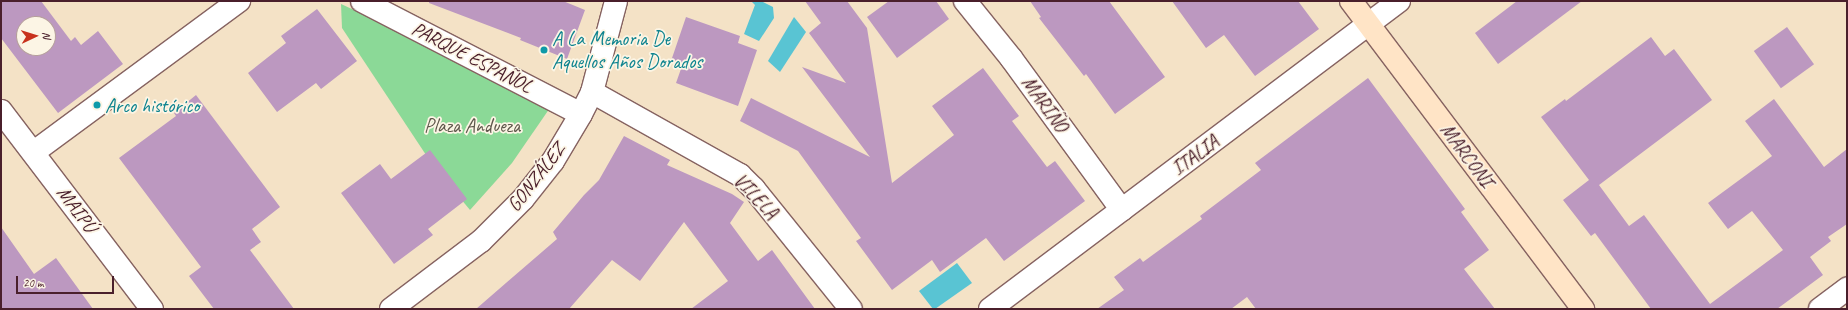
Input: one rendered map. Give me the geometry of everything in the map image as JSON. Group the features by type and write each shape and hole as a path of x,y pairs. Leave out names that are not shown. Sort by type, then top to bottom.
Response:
{"main road":[{"name":"MARCONI","path":"1351,1 1583,309"}],"street":[{"path":"34,152 239,1"},
{"name":"PARQUE ESPAÑOL","path":"362,1 581,114"},
{"name":"GONZÁLEZ","path":"391,309 481,241 523,199 553,162 592,92 616,1"},
{"name":"MARIÑO","path":"965,1 1011,58 1122,210"},
{"name":"ITALIA","path":"990,309 1399,1"},
{"name":"VILELA","path":"592,92 740,175 754,189 851,309"},
{"name":"MAIPÚ","path":"1,111 34,152 152,309"},
{"path":"1820,309 1847,289"}],"green space":[{"name":"Plaza Andueza","path":"341,4 554,102 512,163 470,210 432,164 342,28"}],"water":[{"path":"751,1 761,1 773,7 774,18 759,41 744,34 755,5"},
{"path":"794,17 806,32 780,72 768,61"},
{"path":"957,263 972,283 933,309 919,291"}],"building":[{"path":"1,1 41,1 52,16 16,16 16,56 56,56 56,21 71,41 75,37 81,45 98,31 123,64 58,113 1,38"},
{"path":"429,1 563,1 585,10 567,59 520,40 521,38 429,3"},
{"path":"805,1 847,1 867,28 892,183 954,135 932,106 983,68 1019,116 1012,121 1047,167 1055,161 1085,201 1004,261 986,238 940,272 932,260 892,290 856,241 861,238 798,151 740,121 751,98 870,157 802,67 846,83 809,33 821,23"},
{"path":"889,1 936,1 949,19 897,58 867,17"},
{"path":"1030,1 1109,1 1165,77 1115,114 1086,74 1084,76 1039,18 1041,17"},
{"path":"1172,1 1298,1 1319,29 1255,76 1224,35 1206,48"},
{"path":"1517,1 1582,1 1498,64 1475,33"},
{"path":"317,9 357,61 321,89 316,83 277,112 248,73 286,43 281,36"},
{"path":"686,17 740,36 738,43 757,50 738,106 676,83 682,66 671,61"},
{"path":"1787,27 1814,64 1781,88 1754,51"},
{"path":"1651,37 1665,56 1674,49 1712,100 1599,185 1629,226 1644,215 1710,304 1783,250 1752,211 1728,229 1708,203 1772,156 1745,121 1774,99 1824,167 1847,149 1847,224 1828,237 1831,241 1810,257 1823,275 1777,309 1651,309 1595,233 1591,236 1563,200 1589,180 1541,117 1565,99 1566,101"},
{"path":"1368,78 1465,209 1461,212 1489,250 1464,269 1495,309 1256,309 1247,297 1231,309 1097,309 1124,290 1114,277 1140,258 1143,262 1202,219 1200,216 1261,170 1255,163"},
{"path":"196,95 280,207 252,229 261,242 250,250 294,309 214,309 189,276 201,267 119,158 176,116 174,113"},
{"path":"624,136 670,160 667,165 732,194 744,202 730,223 758,261 772,250 815,309 691,309 728,281 684,222 640,281 612,260 569,309 476,309 557,239 553,232 584,195 599,180"},
{"path":"430,150 467,199 428,229 433,235 394,264 341,193 380,164 391,179"},
{"path":"1,227 34,274 56,258 93,309 1,309"}],"place":[{"name":"A La Memoria De Aquellos Años Dorados","path":"544,50"},
{"name":"Arco histórico","path":"97,105"}]}
